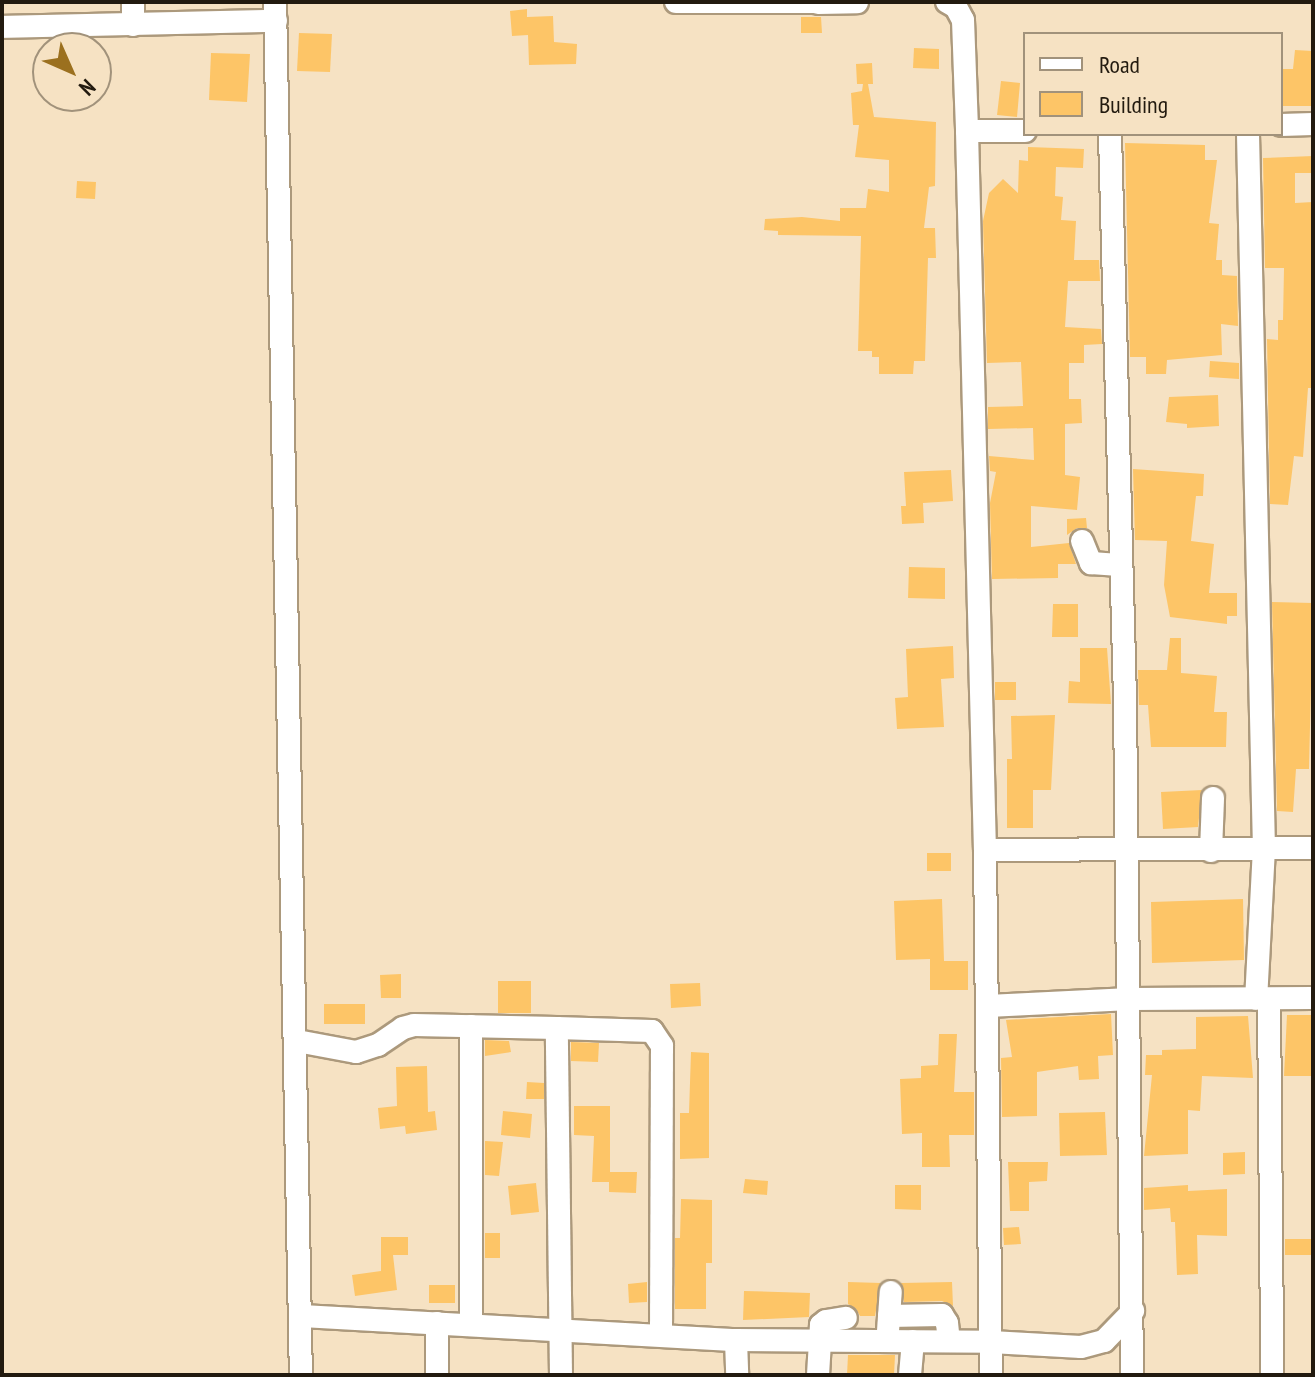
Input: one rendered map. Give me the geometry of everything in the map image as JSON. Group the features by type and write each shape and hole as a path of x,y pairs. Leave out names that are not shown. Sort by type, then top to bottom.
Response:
{"street":[{"path":"133,2 133,25"},
{"path":"676,2 857,2"},
{"path":"947,2 956,7 963,20 967,131 985,850 991,1375"},
{"path":"2,27 133,25 276,12 301,1375"},
{"path":"1283,125 1313,124"},
{"path":"967,131 1023,131"},
{"path":"1110,136 1130,999 1132,1375"},
{"path":"1248,136 1272,1375"},
{"path":"1082,541 1091,563 1119,565"},
{"path":"1211,851 1213,798"},
{"path":"985,850 1313,848"},
{"path":"988,1006 1130,999 1313,998"},
{"path":"297,1041 356,1052 378,1045 414,1025 652,1031 662,1046 661,1335"},
{"path":"471,1026 471,1325"},
{"path":"557,1028 561,1375"},
{"path":"888,1340 891,1292"},
{"path":"302,1316 736,1340 949,1341 1081,1347 1104,1341 1133,1311"},
{"path":"889,1316 942,1315 947,1323 949,1341"},
{"path":"818,1375 818,1339 823,1323 846,1318"},
{"path":"437,1323 437,1375"},
{"path":"736,1340 737,1375"},
{"path":"910,1375 913,1341"}],"building":[{"path":"527,9 527,17 553,16 554,42 577,44 576,64 529,65 528,35 512,36 510,11"},
{"path":"801,17 821,17 822,33 801,33"},
{"path":"299,33 332,34 330,72 297,71"},
{"path":"914,48 939,49 939,69 913,68"},
{"path":"1295,50 1313,51 1313,106 1283,106 1283,69 1293,69"},
{"path":"211,53 250,54 247,102 209,100"},
{"path":"872,63 873,84 868,84 874,117 936,122 935,186 929,187 924,228 935,228 936,258 928,258 925,361 914,361 913,374 879,374 879,357 872,357 872,351 858,351 861,236 778,235 778,231 764,230 765,219 802,217 840,221 840,208 866,208 868,189 889,192 889,160 855,157 859,125 853,125 851,93 862,91 863,84 857,84 856,64"},
{"path":"1001,81 1020,83 1017,117 997,115"},
{"path":"1125,143 1205,145 1205,160 1217,160 1209,223 1219,224 1216,260 1222,260 1222,275 1237,276 1238,326 1221,324 1222,355 1167,360 1166,374 1146,374 1146,357 1130,357"},
{"path":"1028,147 1084,149 1083,168 1056,167 1055,196 1063,197 1061,220 1076,221 1074,260 1099,260 1100,281 1068,281 1065,327 1101,329 1102,344 1084,345 1084,363 1069,363 1069,399 1081,399 1082,423 1065,424 1065,475 1080,477 1077,510 1031,506 1031,547 1069,543 1076,564 1058,564 1058,578 992,579 990,503 996,472 990,471 989,456 1034,460 1033,428 988,429 988,407 1023,406 1021,362 987,363 983,221 989,193 1003,179 1018,193 1019,160 1028,161"},
{"path":"1313,156 1313,173 1295,173 1295,203 1313,202 1313,388 1308,388 1303,457 1294,456 1288,505 1270,504 1267,339 1278,340 1278,320 1283,320 1284,268 1265,268 1263,158"},
{"path":"77,181 96,182 95,199 76,198"},
{"path":"1210,361 1239,363 1239,379 1209,377"},
{"path":"1218,395 1219,426 1187,428 1187,424 1166,422 1169,397"},
{"path":"1133,469 1204,474 1203,496 1196,496 1191,541 1214,544 1209,593 1237,593 1237,616 1227,616 1227,624 1170,617 1164,585 1167,541 1135,540"},
{"path":"951,470 953,501 923,503 924,523 902,524 901,506 906,506 904,472"},
{"path":"1086,518 1087,528 1077,528 1067,535 1067,519"},
{"path":"909,567 945,568 945,599 908,598"},
{"path":"1272,602 1313,603 1309,769 1296,769 1293,812 1277,811"},
{"path":"1053,604 1078,604 1078,637 1052,637"},
{"path":"1170,638 1181,638 1181,673 1217,676 1214,712 1227,712 1226,747 1151,747 1148,705 1139,705 1138,670 1167,670"},
{"path":"953,646 954,678 941,679 944,727 897,729 895,698 908,697 906,649"},
{"path":"1080,648 1107,648 1111,704 1068,703 1069,681 1080,682"},
{"path":"995,682 1016,682 1016,700 995,700"},
{"path":"1055,715 1051,790 1033,790 1033,828 1007,828 1007,759 1012,759 1011,716"},
{"path":"1202,790 1198,827 1163,829 1161,792"},
{"path":"927,853 951,853 951,871 927,871"},
{"path":"942,899 944,961 968,961 968,990 930,990 930,959 896,960 894,901"},
{"path":"1243,899 1244,960 1152,963 1151,902"},
{"path":"401,974 401,998 381,998 380,975"},
{"path":"498,981 531,981 531,1013 498,1013"},
{"path":"700,983 701,1006 671,1008 670,984"},
{"path":"324,1004 365,1004 365,1024 324,1024"},
{"path":"1111,1014 1113,1055 1098,1056 1099,1079 1079,1080 1078,1066 1037,1072 1037,1116 1002,1117 1001,1058 1012,1057 1006,1020"},
{"path":"1287,1015 1313,1015 1313,1076 1284,1076"},
{"path":"1248,1016 1253,1078 1202,1076 1200,1111 1188,1110 1188,1154 1144,1156 1152,1075 1145,1075 1146,1055 1162,1055 1162,1050 1196,1049 1196,1017"},
{"path":"939,1034 957,1034 954,1092 974,1092 974,1135 949,1135 950,1167 922,1167 922,1133 902,1134 900,1079 921,1078 921,1066 938,1065"},
{"path":"485,1040 509,1041 511,1052 485,1056"},
{"path":"571,1042 599,1043 598,1062 571,1061"},
{"path":"691,1052 709,1053 709,1158 680,1159 680,1113 689,1113"},
{"path":"427,1066 428,1112 435,1111 437,1130 406,1134 405,1126 380,1129 378,1108 397,1106 396,1067"},
{"path":"527,1082 544,1083 544,1099 526,1099"},
{"path":"574,1106 610,1106 610,1172 637,1172 636,1193 609,1192 609,1182 592,1182 594,1136 574,1135"},
{"path":"503,1111 532,1114 530,1138 501,1135"},
{"path":"1105,1112 1107,1155 1060,1156 1059,1113"},
{"path":"485,1141 503,1142 499,1176 485,1175"},
{"path":"1245,1152 1245,1174 1223,1175 1223,1153"},
{"path":"1008,1162 1048,1162 1047,1181 1029,1182 1029,1211 1010,1211"},
{"path":"745,1179 768,1181 767,1195 743,1193"},
{"path":"536,1183 539,1212 511,1215 508,1186"},
{"path":"895,1185 921,1185 921,1210 895,1209"},
{"path":"1188,1185 1188,1191 1227,1189 1227,1236 1197,1235 1198,1274 1177,1275 1175,1222 1171,1222 1170,1208 1144,1210 1144,1188"},
{"path":"681,1199 712,1200 712,1263 706,1263 706,1309 675,1309 675,1238 680,1238"},
{"path":"1019,1227 1021,1244 1004,1245 1003,1228"},
{"path":"485,1233 500,1233 500,1258 485,1258"},
{"path":"381,1237 408,1237 408,1255 393,1255 397,1290 355,1296 352,1275 381,1271"},
{"path":"1285,1239 1313,1239 1313,1255 1285,1255"},
{"path":"647,1282 647,1302 629,1303 628,1284"},
{"path":"848,1282 881,1283 875,1316 860,1316 848,1304"},
{"path":"952,1282 953,1306 942,1301 904,1302 901,1283"},
{"path":"429,1285 455,1285 455,1303 429,1303"},
{"path":"744,1291 810,1293 809,1317 743,1320"},
{"path":"848,1355 895,1355 894,1375 847,1375"}]}
